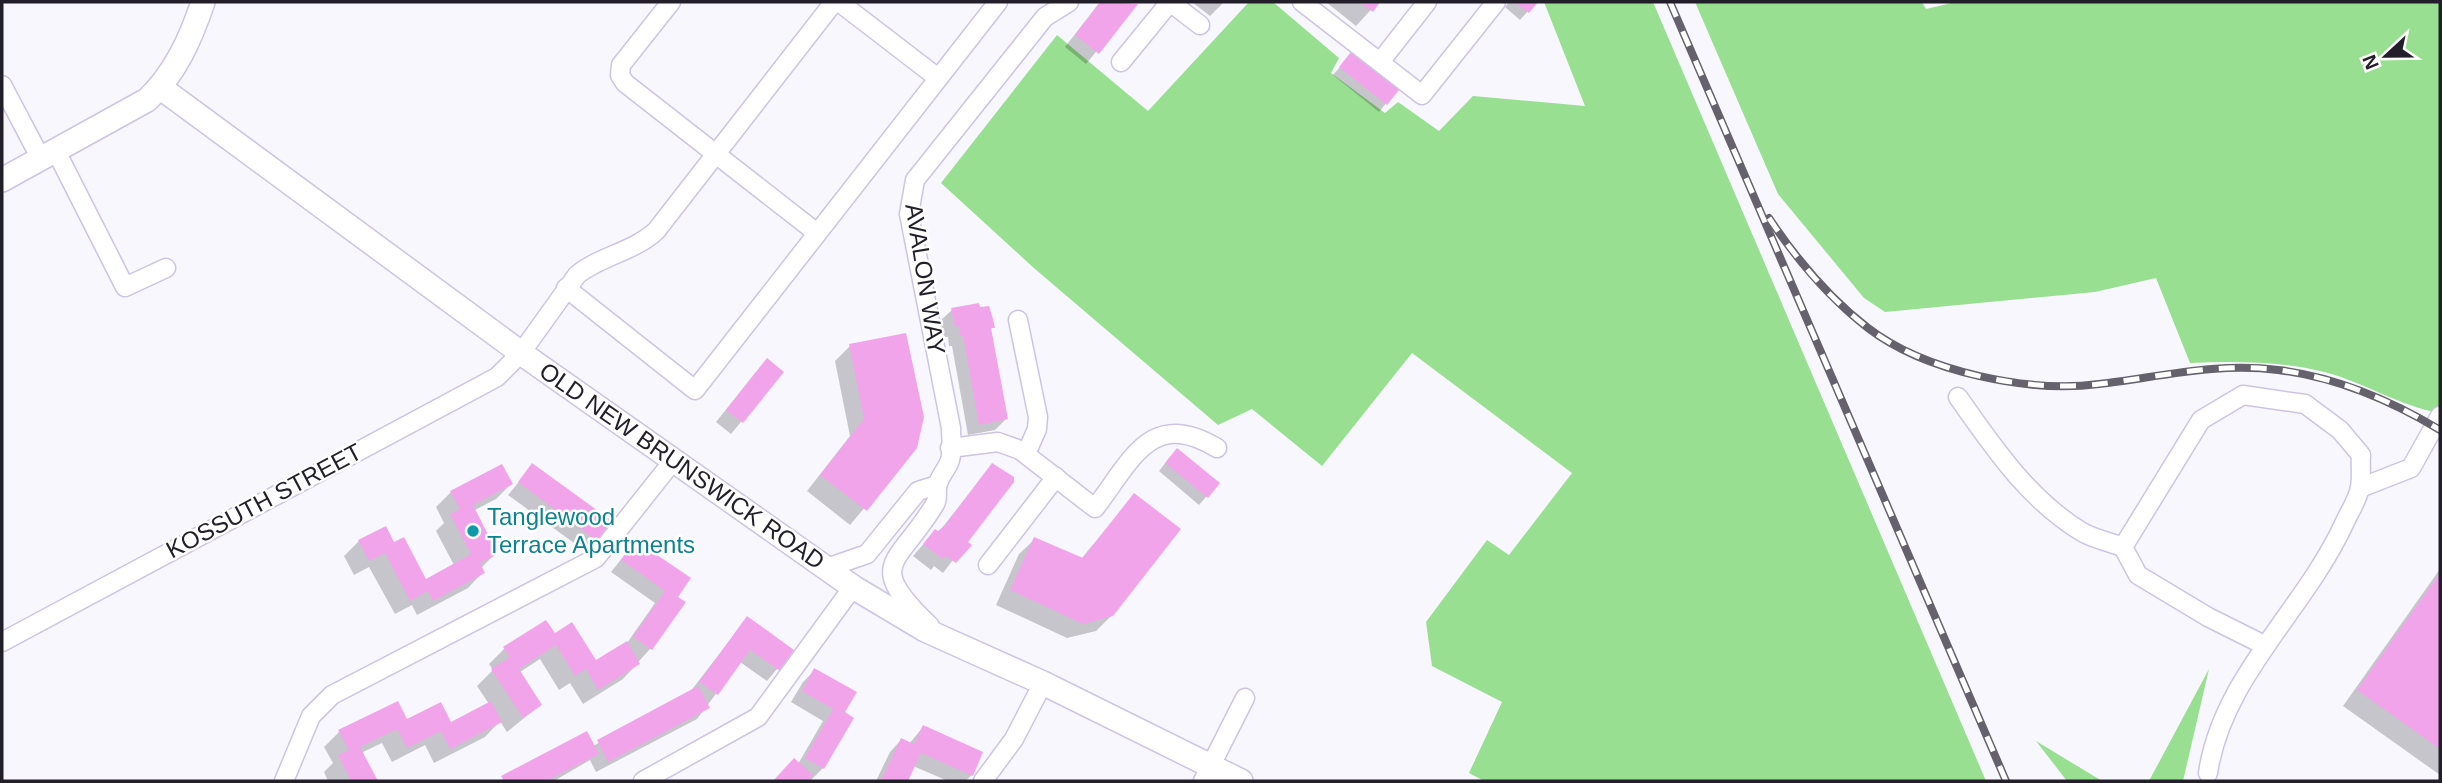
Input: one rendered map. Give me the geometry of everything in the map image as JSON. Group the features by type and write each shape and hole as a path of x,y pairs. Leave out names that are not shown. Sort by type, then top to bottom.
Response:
{"main road":[{"path":"2,180 147,100 160,88 178,62 203,2"},
{"name":"OLD NEW BRUNSWICK ROAD","path":"160,88 521,353 853,587 940,637 1043,683 1206,773 1241,781"}],"street":[{"path":"671,2 621,65 620,75 625,83 817,233"},
{"path":"837,2 938,78"},
{"name":"KOSSUTH STREET","path":"2,642 497,377 521,353 566,288 586,267 648,238 837,2"},
{"path":"566,288 695,390 998,2"},
{"name":"AVALON WAY","path":"940,637 906,602 894,585 890,567 897,553 937,501 937,485 950,460 951,428 909,214 911,191 915,180 1045,17 1069,2"},
{"path":"1121,62 1170,2 1200,25"},
{"path":"1302,2 1422,95 1496,2"},
{"path":"1380,62 1427,2"},
{"path":"2,85 48,155 125,287 166,268"},
{"path":"1018,320 1038,417 1037,429 1026,454"},
{"path":"2123,547 2201,420 2244,395 2305,404 2340,430 2361,455 2360,488 2329,554 2266,646 2224,715 2211,752 2210,778"},
{"path":"1958,397 1985,436 2035,495 2084,533 2123,547 2138,575 2208,617 2266,646"},
{"path":"2360,488 2411,468 2440,416"},
{"path":"950,448 998,442 1026,454 1095,508 1138,453 1164,433 1175,431 1196,436 1217,448"},
{"path":"284,781 311,716 332,695 596,558 673,461"},
{"path":"988,565 1056,477"},
{"path":"827,568 867,554 918,491 937,485"},
{"path":"643,781 758,717 853,587"},
{"path":"983,781 1014,739 1043,683"},
{"path":"1206,773 1245,698"}],"green space":[{"path":"1249,2 1273,2 1339,58 1331,73 1385,113 1398,102 1439,131 1473,96 1585,106 1544,2 1653,2 1986,781 1484,781 1469,773 1502,702 1432,666 1426,622 1487,540 1509,555 1572,473 1412,353 1322,466 1252,409 1218,425 1035,269 941,183 1057,35 1148,111"},
{"path":"1695,2 1922,2 1926,9 1956,2 2440,2 2440,413 2410,405 2339,376 2307,368 2257,363 2190,363 2156,278 2095,292 1885,312 1864,298 1778,194"},
{"path":"2209,669 2183,781 2149,781"},
{"path":"2036,741 2102,781 2067,781"}],"building":[{"path":"1100,2 1138,4 1099,54 1075,35"},
{"path":"1360,2 1380,2 1373,12"},
{"path":"1514,2 1538,2 1529,13"},
{"path":"1351,52 1399,90 1387,105 1339,67"},
{"path":"979,303 980,307 989,306 993,319 995,328 991,328 1008,419 979,425 963,335 960,336 959,326 955,327 951,308"},
{"path":"906,333 924,417 917,448 867,511 820,475 864,419 849,344"},
{"path":"767,358 784,372 743,423 726,410"},
{"path":"1177,448 1220,483 1208,498 1165,463"},
{"name":"Tanglewood Terrace Apartments","path":"532,463 612,521 597,541 518,482"},
{"path":"992,463 1014,477 1014,482 968,542 972,545 956,563 946,556 943,559 923,544 935,529 938,531 945,525"},
{"name":"Tanglewood Terrace Apartments","path":"502,464 513,484 473,505 498,554 480,563 485,573 433,601 428,591 410,601 385,553 369,561 358,540 386,526 394,542 404,537 426,579 471,554 450,514 460,509 450,491"},
{"path":"1134,493 1181,529 1113,616 1083,624 1010,590 1034,537 1083,558"},
{"name":"Tanglewood Terrace Apartments","path":"635,540 691,578 678,597 686,602 652,650 633,637 665,591 621,560"},
{"path":"2440,573 2440,749 2357,690"},
{"path":"747,616 794,650 780,671 750,650 718,695 699,682"},
{"name":"Tanglewood Terrace Apartments","path":"546,620 555,633 572,622 596,660 627,641 640,664 598,690 586,669 575,676 556,645 519,669 542,705 523,718 491,669 510,657 503,647"},
{"path":"814,668 857,692 845,712 854,718 824,769 805,758 833,709 802,691"},
{"path":"698,686 710,708 608,762 597,740"},
{"path":"398,701 407,719 441,702 451,722 491,701 502,722 450,749 441,731 407,748 397,729 360,747 378,781 351,781 338,755 349,750 338,730"},
{"path":"923,725 983,752 973,776 921,753 908,781 881,781 901,738 914,744"},
{"path":"587,731 599,754 546,781 504,781 501,776"},
{"path":"794,758 813,775 808,781 773,781"}],"railway":[{"path":"1670,2 2006,781"},
{"path":"1769,218 1814,277 1853,316 1891,343 1918,357 1948,367 2010,382 2071,386 2211,369 2278,370 2321,378 2362,391 2440,430"}],"place":[{"name":"Tanglewood Terrace Apartments","path":"473,531"}]}
